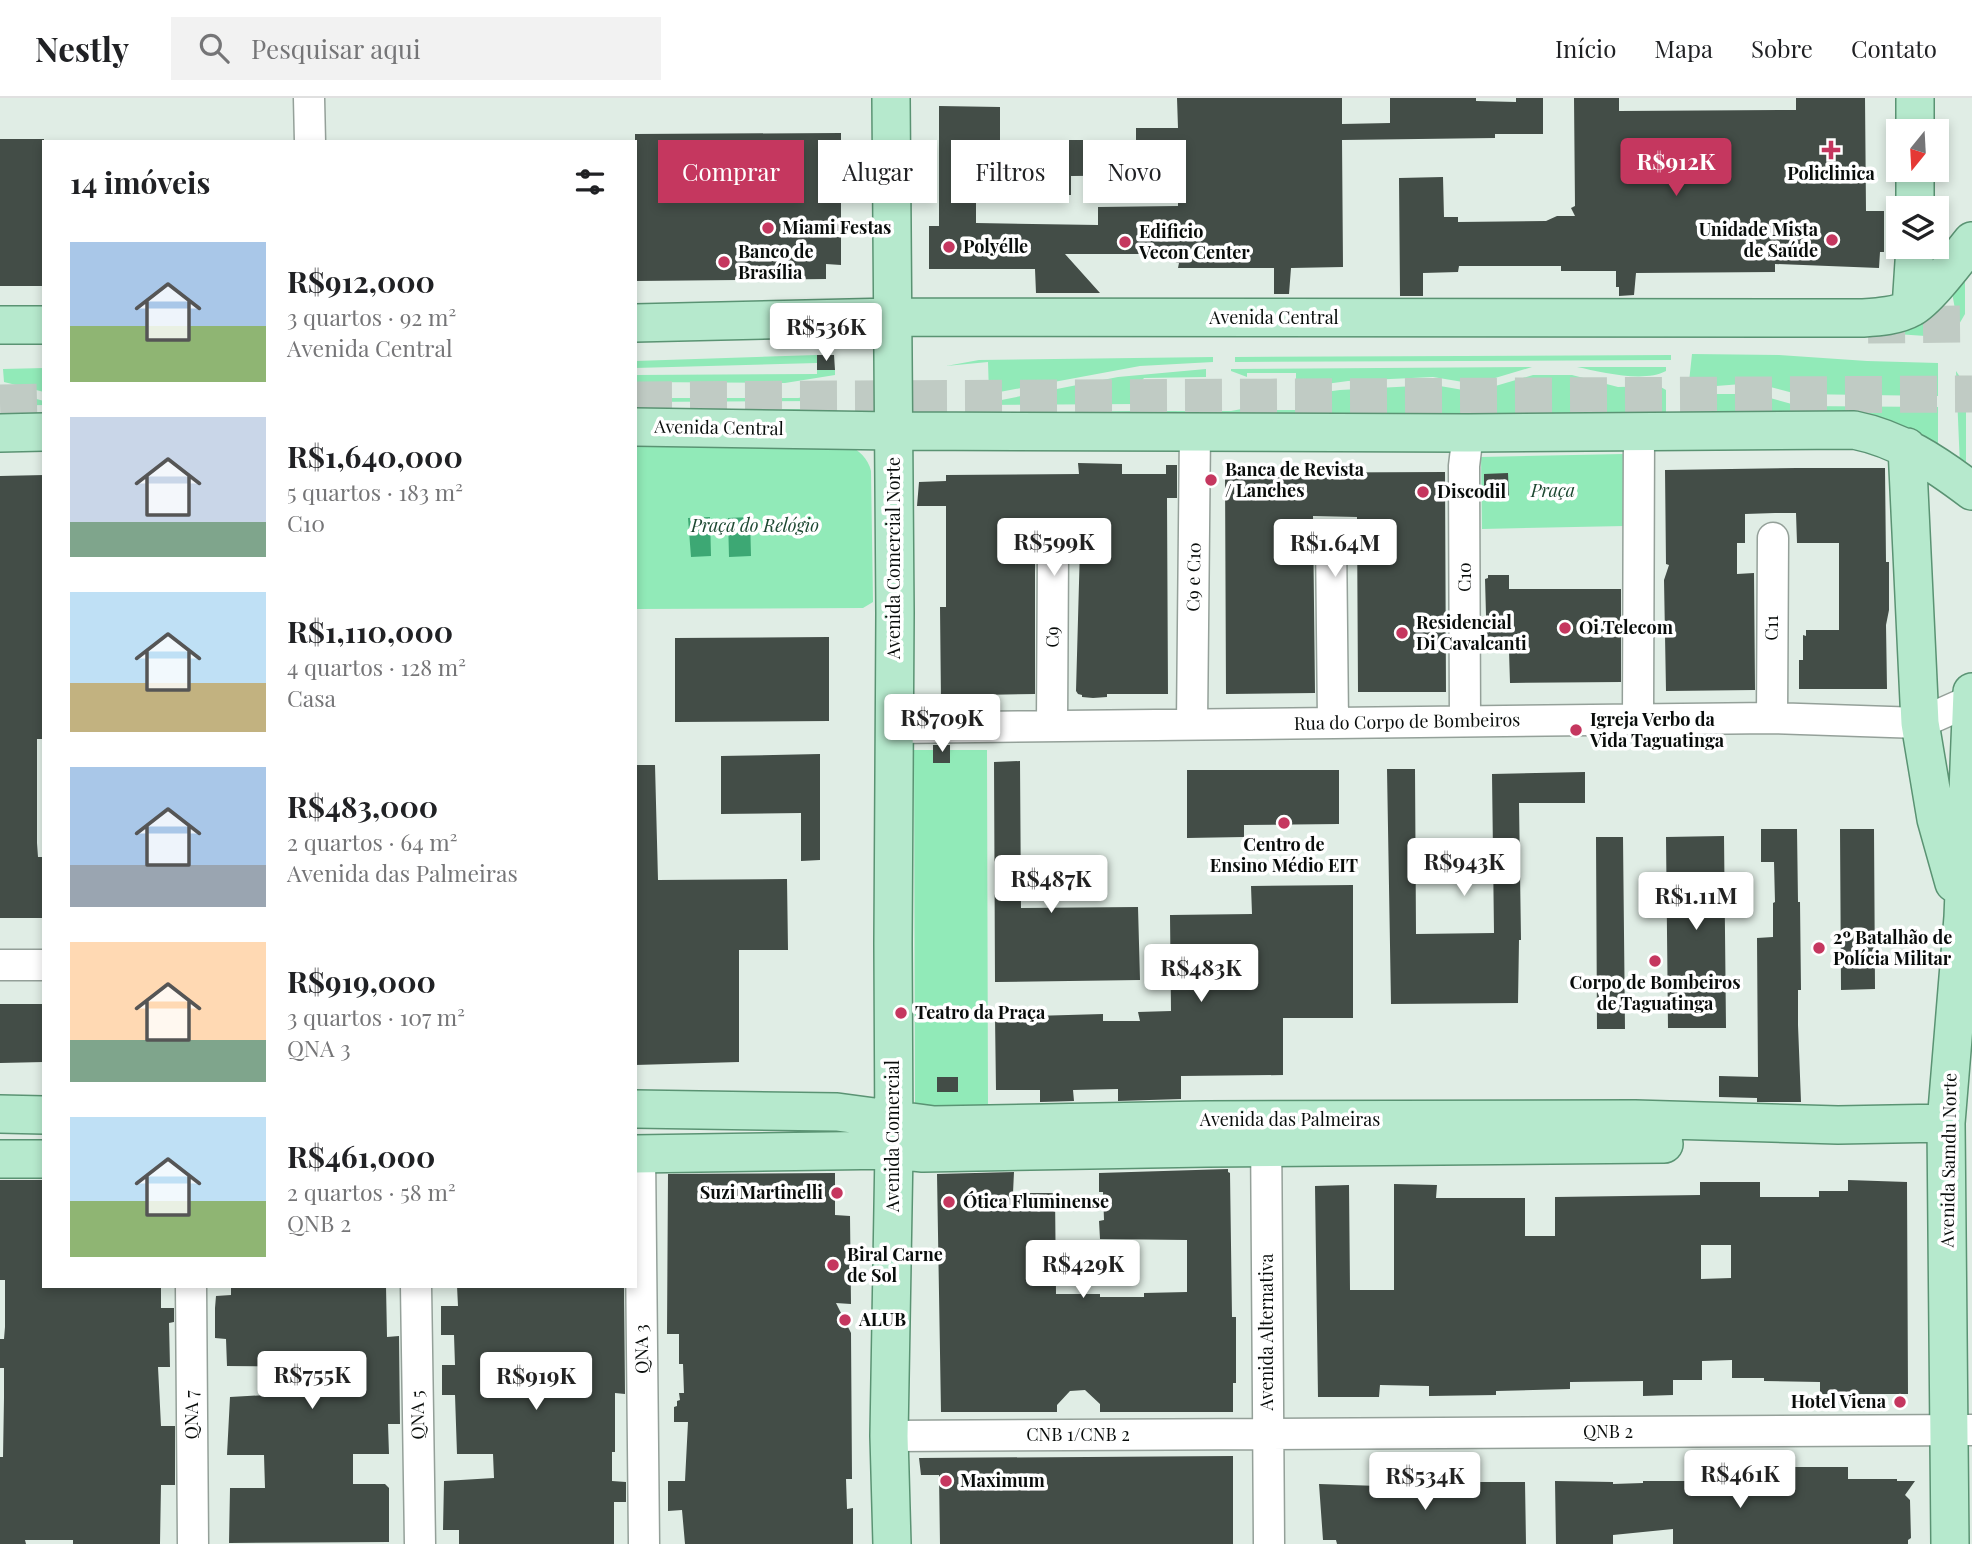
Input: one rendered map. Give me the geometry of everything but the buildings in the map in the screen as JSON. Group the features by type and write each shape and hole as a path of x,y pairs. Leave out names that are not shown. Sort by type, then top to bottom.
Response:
{"main road":[{"path":"891,98 893,422"},
{"path":"1915,98 1915,119"},
{"path":"1911,308 1924,298 1972,242"},
{"path":"1911,308 1914,259"},
{"name":"Avenida Central","path":"637,323 1862,318 1911,308"},
{"path":"0,325 42,325"},
{"name":"Avenida Central","path":"637,426 893,422 1195,431 1468,433 1854,430 1879,435 1908,447 1972,491"},
{"name":"Avenida Comercial Norte","path":"893,422 894,728"},
{"path":"0,433 42,432"},
{"path":"1908,447 1920,723 1936,819 1968,917"},
{"name":"Avenida Samdu Norte","path":"1950,1544 1961,1430 1946,1135 1968,917 1972,692"},
{"name":"Avenida Comercial","path":"892,1544 889,1436 894,1134 894,728"},
{"name":"Avenida das Palmeiras","path":"637,1109 815,1111 894,1134 923,1153 1267,1135 1635,1131 1838,1125 1946,1135"},
{"path":"701,1110 712,1132 703,1152"},
{"path":"0,1114 42,1116"},
{"name":"Avenida das Palmeiras","path":"637,1154 703,1152 894,1134"},
{"path":"0,1159 42,1158"}],"street":[{"path":"309,98 310,140"},
{"name":"C9 e C10","path":"1192,724 1195,431"},
{"path":"1638,719 1639,432"},
{"name":"C10","path":"1465,721 1464,467 1468,433"},
{"path":"1331,537 1333,722"},
{"name":"C11","path":"1772,718 1773,538"},
{"name":"C9","path":"1052,725 1053,550"},
{"path":"1920,723 1972,700"},
{"name":"Rua do Corpo de Bombeiros","path":"894,728 1772,718 1920,723"},
{"path":"0,965 42,965"},
{"name":"Avenida Alternativa","path":"1267,1135 1269,1544"},
{"name":"QNA 3","path":"637,1154 644,1544"},
{"name":"QNA 7","path":"191,1288 193,1544"},
{"name":"QNA 5","path":"416,1288 420,1544"},
{"name":"QNB 2","path":"1267,1434 1961,1430"},
{"name":"CNB 1/CNB 2","path":"889,1436 1267,1434"}],"green space":[{"path":"1965,251 1965,314 1958,326 1948,270"},
{"path":"1933,289 1940,337 1795,327"},
{"path":"1692,354 1779,355 1938,363 1938,396 1797,394 1755,383 1716,386 1701,391 1689,382"},
{"path":"817,355 817,363 637,368 637,361"},
{"path":"1671,355 1671,360 1235,362 1235,357"},
{"path":"1213,357 1213,362 1140,366 989,394 988,362 946,366 979,360"},
{"path":"1532,367 1475,384 1433,377 1348,381 1296,388 1296,373 1247,373 1247,377 1231,371 1231,369"},
{"path":"1577,367 1666,367 1666,371 1634,376"},
{"path":"42,368 42,392 4,382 3,369"},
{"path":"1206,369 1206,377 1144,378 1137,386 1137,404 976,405 1118,377"},
{"path":"817,370 835,370 835,375 785,383 637,382 637,375 817,374"},
{"path":"1956,371 1966,386 1966,465 1960,467"},
{"path":"1533,375 1572,375 1618,387 1659,386 1666,390 1666,418 1410,414 1162,416 1162,411 1231,411 1247,408 1295,410 1296,396 1340,390 1434,385 1475,392"},
{"path":"3,390 42,400 42,405 3,406"},
{"path":"831,392 831,401 637,402 637,398 798,398"},
{"path":"1715,394 1756,394 1799,406 1938,407 1938,450 1688,418 1688,412"},
{"path":"831,407 831,412 637,409 637,409"},
{"path":"906,411 1137,411 1137,416 906,416"},
{"name":"Praça do Relógio","path":"637,442 847,445 855,449 865,458 871,471 873,602 863,608 637,609"},
{"name":"Praça","path":"1623,454 1625,526 1482,529 1481,457"},
{"path":"914,750 987,750 988,1111 915,1111"}],"shaded area":[{"path":"710,517 711,556 691,557 688,518"},
{"path":"750,517 751,556 729,557 728,518"}],"tunnel":[{"path":"1868,325 1972,324"},
{"path":"637,400 1972,394"},
{"path":"0,403 42,402"}],"place":[{"name":"Policlinica","path":"1831,150"},
{"name":"Miami Festas","path":"768,228"},
{"name":"Unidade Mista de Saúde","path":"1832,240"},
{"name":"Edificio Vecon Center","path":"1125,242"},
{"name":"Polyélle","path":"949,247"},
{"name":"Banco de Brasília","path":"724,262"},
{"name":"Banca de Revista / Lanches","path":"1211,480"},
{"name":"Discodil","path":"1423,492"},
{"name":"Oi Telecom","path":"1565,628"},
{"name":"Residencial Di Cavalcanti","path":"1402,633"},
{"name":"Igreja Verbo da Vida Taguatinga","path":"1576,730"},
{"name":"Centro de Ensino Médio EIT","path":"1284,823"},
{"name":"2º Batalhão de Polícia Militar","path":"1819,948"},
{"name":"Corpo de Bombeiros de Taguatinga","path":"1655,961"},
{"name":"Teatro da Praça","path":"901,1013"},
{"name":"Suzi Martinelli","path":"837,1193"},
{"name":"Ótica Fluminense","path":"949,1202"},
{"name":"Biral Carne de Sol","path":"833,1265"},
{"name":"ALUB","path":"845,1320"},
{"name":"Hotel Viena","path":"1900,1402"},
{"name":"Maximum","path":"946,1481"}]}
